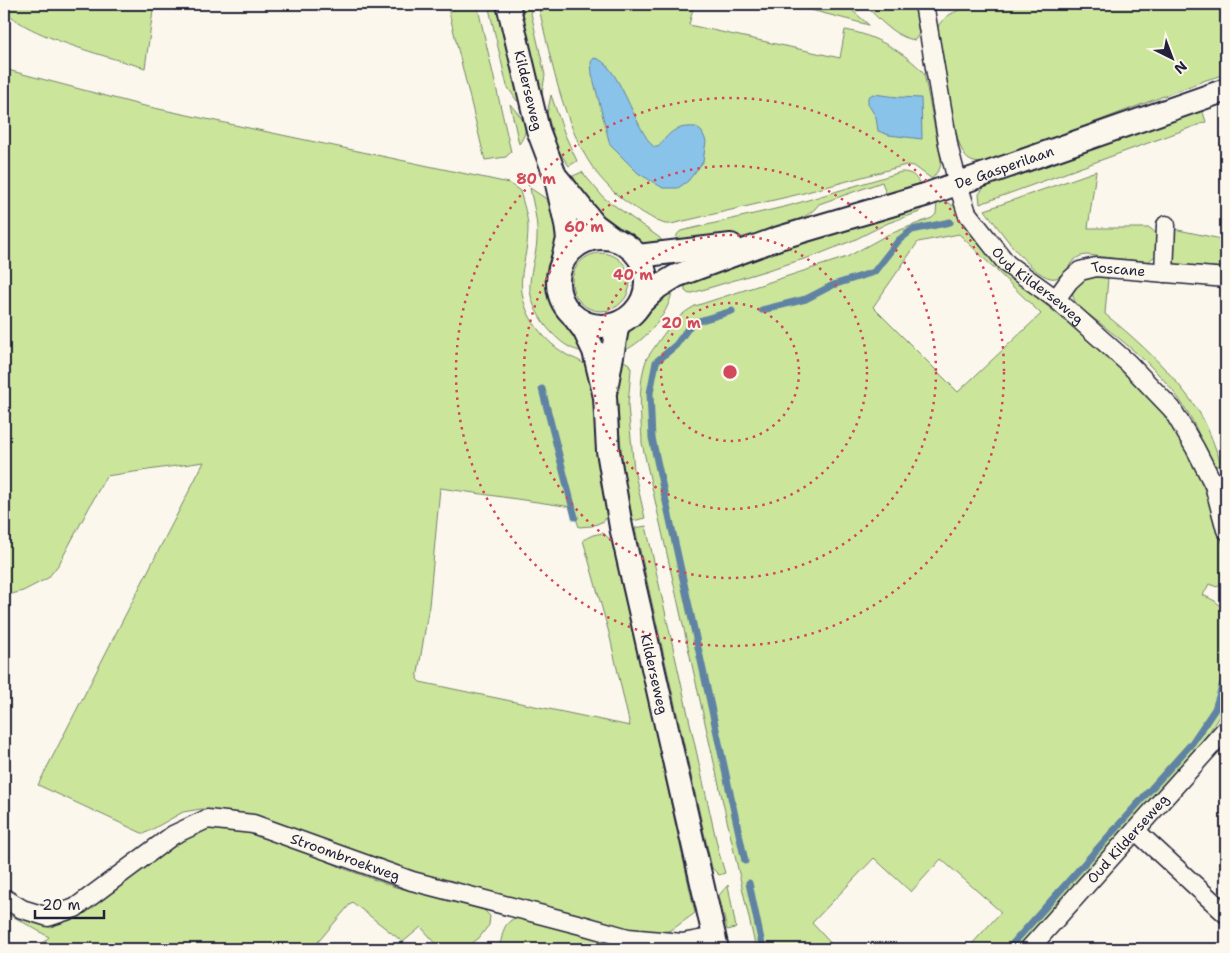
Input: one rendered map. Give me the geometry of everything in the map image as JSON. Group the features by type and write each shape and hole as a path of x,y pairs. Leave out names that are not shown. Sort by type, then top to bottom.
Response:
{"street":[{"name":"Kilderseweg","path":"508,4 538,130 555,176 566,224 568,240 562,262"},
{"name":"Oud Kilderseweg","path":"924,4 949,149 967,213 1007,264 1056,299 1128,363 1172,409 1195,448 1220,482 1226,530"},
{"name":"De Gasperilaan","path":"642,302 658,287 676,276 779,238 879,210 958,184 1226,90"},
{"name":"Kilderseweg","path":"555,176 595,224 614,239"},
{"name":"Toscane","path":"1164,273 1166,225"},
{"path":"599,237 614,239 628,246 638,256 645,270 646,286 642,302 632,315 618,324 602,326 587,324 574,317 564,305 558,291 558,276 562,262 571,249 584,241 599,237"},
{"name":"De Gasperilaan","path":"638,256 709,249 779,238"},
{"name":"Toscane","path":"1056,299 1069,281 1080,272 1096,267 1226,278"},
{"name":"Kilderseweg","path":"574,317 584,330 594,352 605,397 608,452 622,527 716,943"},
{"name":"Kilderseweg","path":"605,397 618,324"},
{"name":"Oud Kilderseweg","path":"1029,949 1226,729"},
{"name":"Stroombroekweg","path":"4,898 22,909 48,917 75,908 173,835 207,820 253,824 412,881 628,938 682,943 716,943"},
{"path":"1136,831 1226,914"}],"green space":[{"path":"4,4 154,4 145,68 42,34 9,14"},
{"path":"447,4 477,4 511,152 506,157 485,160"},
{"path":"488,4 497,4 520,100 517,101 507,86"},
{"path":"520,4 529,4 545,75 542,94 540,93"},
{"path":"538,4 694,4 689,25 840,58 845,30 878,40 908,58 924,73 941,160 940,168 932,179 914,166 906,165 800,194 671,224 657,221 618,196 593,168 581,147 562,100"},
{"path":"788,4 845,4 869,25"},
{"path":"864,4 915,4 919,34 915,40 900,35 881,21"},
{"path":"983,4 1226,4 1226,74 998,159 982,162 971,161 962,151 952,119 937,28 951,14"},
{"path":"4,69 140,105 509,183 520,191 528,228 522,272 522,293 530,317 546,339 567,355 582,362 589,369 608,514 604,521 592,526 579,527 572,507 440,488 429,606 417,679 420,682 630,726 609,633 583,540 603,533 614,543 695,913 673,929 665,932 642,931 582,919 432,883 256,818 224,812 201,809 183,812 144,834 38,785 204,462 106,476 59,564 48,578 23,591 4,596"},
{"path":"551,95 565,135 577,161 569,166 558,150 547,114"},
{"path":"510,104 524,122 525,132 519,144"},
{"path":"1202,109 1206,122 980,204 979,194 985,186"},
{"path":"1096,171 1088,228 1150,228 1158,235 1156,255 1148,262 1086,255 1080,256 1072,262 1060,276 1056,278 1047,277 1027,263 985,210"},
{"path":"582,172 604,198 660,238 666,247 655,248 639,242 629,234 602,223 573,176"},
{"path":"901,172 912,175 920,184 886,194 882,182 819,204 809,214 775,229 711,243 678,247 677,236 681,231 788,206"},
{"path":"530,188 545,198 551,206 558,236 547,267 545,281 549,301 560,319 575,333 585,353 571,348 555,337 542,320 533,302 530,283 537,231"},
{"path":"937,202 949,203 959,210 1010,273 1037,298 1127,368 1143,393 1148,390 1169,416 1185,444 1210,502 1226,554 1226,582 1217,587 1209,584 1203,595 1215,601 1226,611 1226,705 1210,731 1190,757 1016,949 976,949 971,945 1001,912 941,859 911,892 874,858 812,923 836,949 756,949 642,443 640,400 644,368 647,358 668,329 680,316 695,306 847,257 887,235 932,218 936,214","holes":["959,234 1041,314 958,392 873,307 918,242"]},
{"path":"924,206 920,212 888,223 854,240 814,256 689,294 685,291 685,280"},
{"path":"1169,228 1226,240 1226,268 1174,264 1167,256"},
{"path":"595,253 607,253 622,261 630,276 630,288 622,303 607,311 595,311 580,303 572,288 572,276 580,261"},
{"path":"1108,278 1105,314 1156,359 1179,385 1206,425 1222,466 1212,465 1191,418 1168,385 1141,357 1079,307 1074,300 1073,288 1082,279"},
{"path":"672,286 668,305 663,315 640,341 623,351 624,342 630,330 646,314 651,305"},
{"path":"624,361 629,364 631,369 628,406 634,470 645,518 633,521 624,477 617,392 621,362"},
{"path":"646,526 725,873 719,875 712,868 635,528"},
{"path":"210,823 253,828 345,869 395,887 483,909 490,916 489,925 479,938 465,949 441,949 421,927 403,942 352,902 312,949 36,949 49,937 14,917 4,914 4,907 64,913 144,859"},
{"path":"728,885 736,928 727,930 719,895"},
{"path":"523,915 667,949 499,949 507,923"}],"water":[{"path":"594,58 603,62 611,70 640,126 654,147 658,147 670,133 683,127 696,127 702,132 706,141 703,162 688,181 678,188 663,188 638,173 610,145 592,74 591,62"},
{"path":"873,94 921,98 922,139 889,135 878,131 876,117 868,104 868,97"}],"waterway":[{"path":"762,310 806,299 833,285 874,272 899,240 912,230 950,222"},
{"path":"732,311 692,323 676,345 656,362 650,393 652,438 745,861"},
{"path":"542,389 575,517"},
{"path":"1008,949 1192,743 1215,709 1226,674"},
{"path":"749,883 763,949"}]}
